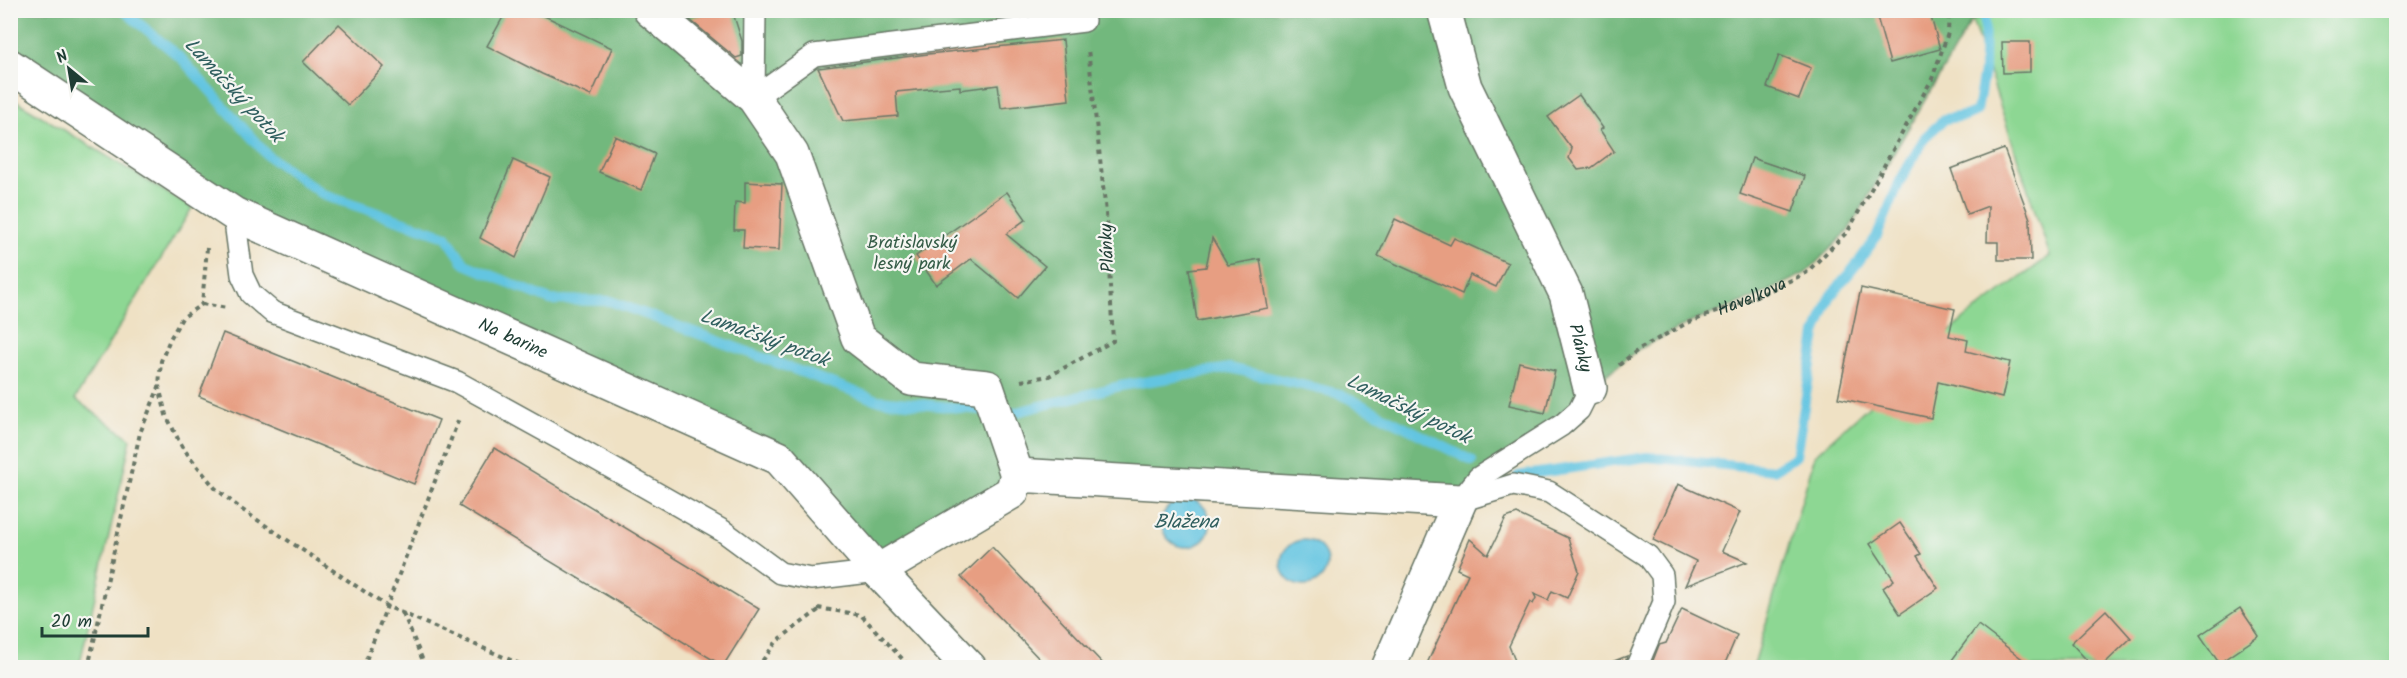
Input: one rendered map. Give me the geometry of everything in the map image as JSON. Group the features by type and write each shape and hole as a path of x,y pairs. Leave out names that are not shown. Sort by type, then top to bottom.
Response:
{"street":[{"path":"650,10 754,98 792,154 858,338 911,379 988,388 1017,475 1012,492 878,571"},
{"name":"Plánky","path":"1444,10 1465,87 1566,294 1590,388"},
{"name":"Na barine","path":"10,66 223,207 779,458 878,571 970,668"},
{"path":"1017,475 1460,501 1388,668"}],"lane":[{"path":"754,98 755,10"},
{"path":"754,98 814,56 1084,21"},
{"path":"223,207 242,275 251,294 272,312 457,382 723,531 780,573 811,579 878,571"},
{"path":"1460,501 1478,478 1562,425 1579,410 1590,388"},
{"path":"1460,501 1513,485 1549,492 1648,555 1662,575 1664,602 1635,668"}],"path":[{"name":"Havelkova","path":"1590,388 1639,349 1687,324 1758,296 1806,273 1848,231 1932,79 1948,33 1949,10"},
{"name":"Plánky","path":"988,388 1048,376 1113,341 1106,213 1084,21"},
{"path":"88,668 140,433 159,386 161,361 182,318 202,304 223,207"},
{"path":"159,386 166,415 182,447 215,488 241,509 386,606 529,668"},
{"path":"363,668 461,414"},
{"path":"757,668 777,641 820,609"},
{"path":"403,613 426,668"}],"green space":[{"path":"2013,10 2396,11 2396,667 1753,668 1815,455 1965,318 2050,256 1972,20"},
{"name":"Bratislavský lesný park","path":"10,11 2013,11 1972,20 1848,231 1806,273 1758,296 1687,324 1639,349 1590,388 1460,501 1017,475 878,571 779,458 212,200 11,43"},
{"path":"10,97 192,208 75,399 131,439 79,667 11,667"}],"water":[{"name":"Blažena","path":"1181,499 1191,499 1203,506 1210,518 1210,528 1203,540 1191,547 1181,547 1166,536 1162,528 1162,518 1173,503"},
{"path":"1304,540 1320,547 1327,563 1320,579 1304,586 1288,579 1281,563 1288,547"}],"building":[{"path":"507,10 532,10 612,48 591,96 487,46"},
{"path":"714,10 732,10 742,41 742,56 736,58 689,19"},
{"path":"1875,10 1929,10 1940,49 1890,63"},
{"path":"339,24 384,67 348,105 303,62"},
{"path":"1063,40 1069,100 1001,108 998,85 960,90 960,86 896,92 898,116 843,121 818,68 928,54"},
{"path":"2002,42 2030,42 2030,72 2003,73"},
{"path":"1779,55 1811,68 1799,99 1767,87"},
{"path":"1579,95 1603,128 1600,130 1614,151 1591,168 1578,170 1569,158 1572,149 1548,117"},
{"path":"615,136 655,154 641,190 599,172"},
{"path":"2004,149 2030,219 2031,260 1998,260 1998,242 1987,242 1988,206 1967,214 1951,169"},
{"path":"1752,158 1805,176 1793,212 1740,194"},
{"path":"513,160 550,177 516,258 480,238"},
{"path":"745,182 782,184 779,250 743,248 744,230 734,230 735,202 745,203"},
{"path":"1007,192 1026,219 1006,234 1045,266 1018,298 971,259 936,285 916,256"},
{"path":"1395,219 1450,245 1454,238 1508,263 1496,287 1470,275 1462,294 1378,256"},
{"path":"1212,238 1228,265 1260,259 1268,308 1197,321 1189,269 1206,267"},
{"path":"1861,288 1955,309 1949,336 1968,340 1966,351 2010,362 2002,398 1938,382 1931,418 1838,398"},
{"path":"223,333 439,420 414,484 199,396"},
{"path":"1519,362 1555,371 1545,413 1509,405"},
{"path":"494,448 759,609 723,666 459,506"},
{"path":"1678,484 1740,512 1722,551 1747,562 1685,586 1696,561 1653,540"},
{"path":"1517,514 1568,538 1579,571 1567,598 1552,591 1548,600 1534,594 1536,598 1533,604 1530,602 1509,646 1518,668 1425,668 1468,574 1457,569 1470,539 1488,555 1506,518"},
{"path":"1900,523 1921,554 1917,556 1938,588 1900,614 1883,588 1894,580 1870,544"},
{"path":"992,547 1107,668 1048,668 961,577"},
{"path":"2240,608 2259,636 2219,663 2200,635"},
{"path":"1682,609 1737,635 1723,668 1650,668 1659,645 1666,643"},
{"path":"2106,610 2131,638 2100,668 2094,668 2071,643"},
{"path":"1978,625 2034,668 1946,668"},
{"path":"1627,656 1624,668 1610,668 1609,663"}],"waterway":[{"name":"Lamačský potok","path":"123,10 182,59 268,156 324,195 446,236 465,264 550,300 610,301 877,400 1013,413 1120,386 1230,368 1340,394 1472,461"},
{"name":"Lamačský potok","path":"1518,476 1647,457 1774,470 1796,456 1816,334 1830,297 1877,236 1900,181 1925,137 1945,119 1965,116 1977,111 1984,71 1985,10"}]}
